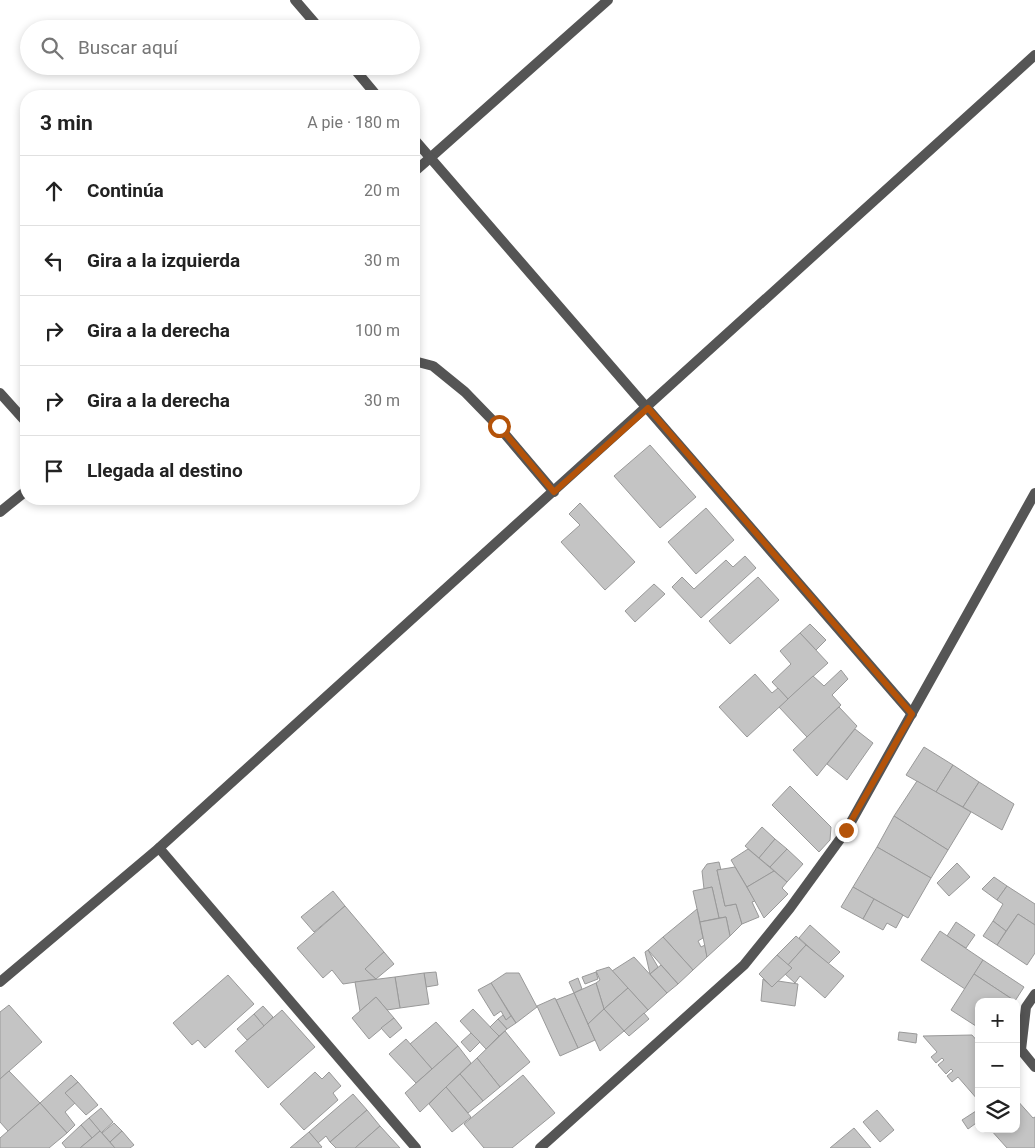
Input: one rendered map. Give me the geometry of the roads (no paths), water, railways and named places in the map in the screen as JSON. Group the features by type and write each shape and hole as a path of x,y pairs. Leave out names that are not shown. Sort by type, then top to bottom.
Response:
{"street":[{"path":"296,0 313,20"},
{"path":"420,167 608,0"},
{"path":"0,982 159,848 648,408 1035,55"},
{"path":"360,75 373,90"},
{"path":"420,146 912,714"},
{"path":"420,363 433,366 466,392 499,426 554,492"},
{"path":"0,393 20,415"},
{"path":"540,1148 744,964 790,908 846,830 1035,493"},
{"path":"0,512 20,496"},
{"path":"159,848 416,1148"},
{"path":"1035,994 1026,1007 1021,1050 1035,1067"}]}
